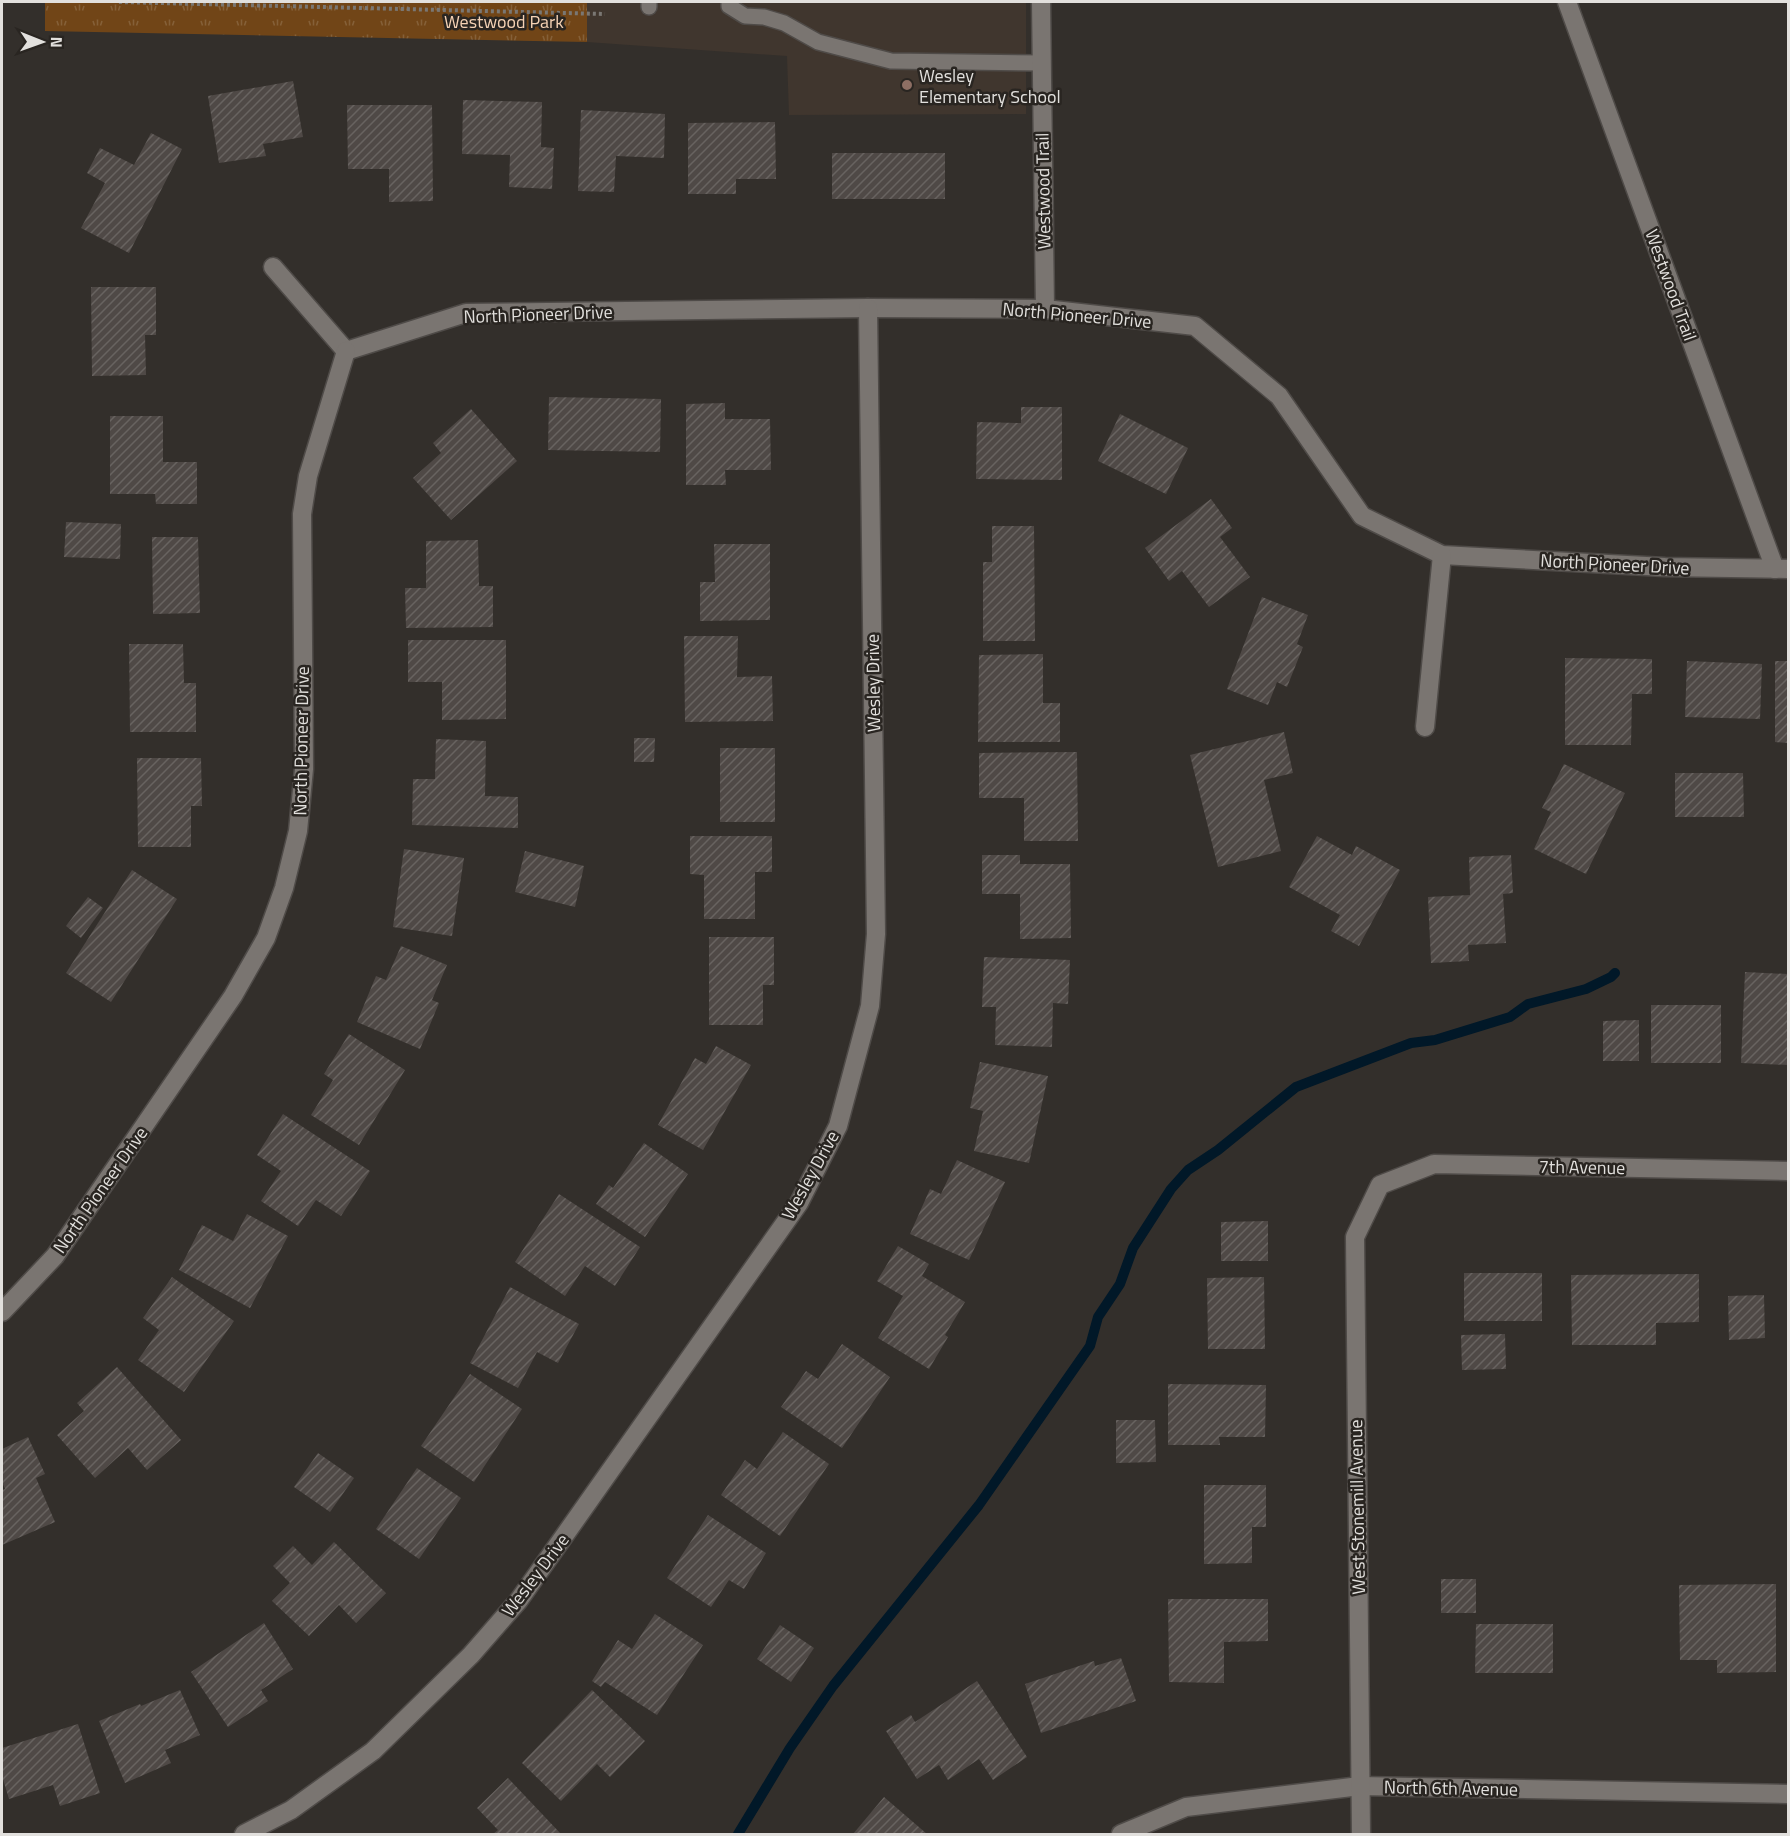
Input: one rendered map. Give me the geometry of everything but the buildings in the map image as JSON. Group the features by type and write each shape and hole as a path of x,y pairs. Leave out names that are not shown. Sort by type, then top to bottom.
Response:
{"street":[{"name":"Westwood Trail","path":"1041,2 1045,309"},
{"name":"Westwood Trail","path":"1567,2 1782,569"},
{"path":"273,267 346,351"},
{"name":"North Pioneer Drive","path":"2,1312 54,1256 233,996 266,938 284,888 298,831 304,769 302,514 308,476 346,351 466,313 867,308 1045,309 1196,326 1279,396 1362,516 1442,555 1665,567 1782,569"},
{"name":"Wesley Drive","path":"244,1834 291,1810 373,1751 471,1655 519,1600 799,1203 838,1126 870,1006 876,934 867,308"},
{"path":"1425,727 1442,555"},
{"name":"7th Avenue","path":"1380,1185 1434,1164 1788,1171"},
{"name":"West Stonemill Avenue","path":"1361,1834 1354,1237 1380,1185"},
{"name":"North 6th Avenue","path":"1121,1834 1186,1807 1360,1786 1788,1794"}],"lane":[{"path":"729,2 729,6 745,16 764,17 784,23 818,42 891,61 1042,63"}],"path":[{"path":"119,2 605,14"}],"shaded area":[{"name":"Wesley Elementary School","path":"587,2 1026,2 1026,114 789,115 787,56 587,42"}],"green space":[{"name":"Westwood Park","path":"45,2 587,2 587,42 45,31"}],"waterway":[{"path":"738,1834 790,1748 833,1686 979,1505 1090,1346 1098,1317 1120,1284 1133,1248 1171,1189 1188,1170 1218,1150 1296,1087 1411,1043 1435,1040 1510,1017 1528,1004 1586,989 1615,973"}],"place":[{"name":"Wesley Elementary School","path":"907,85"}]}
